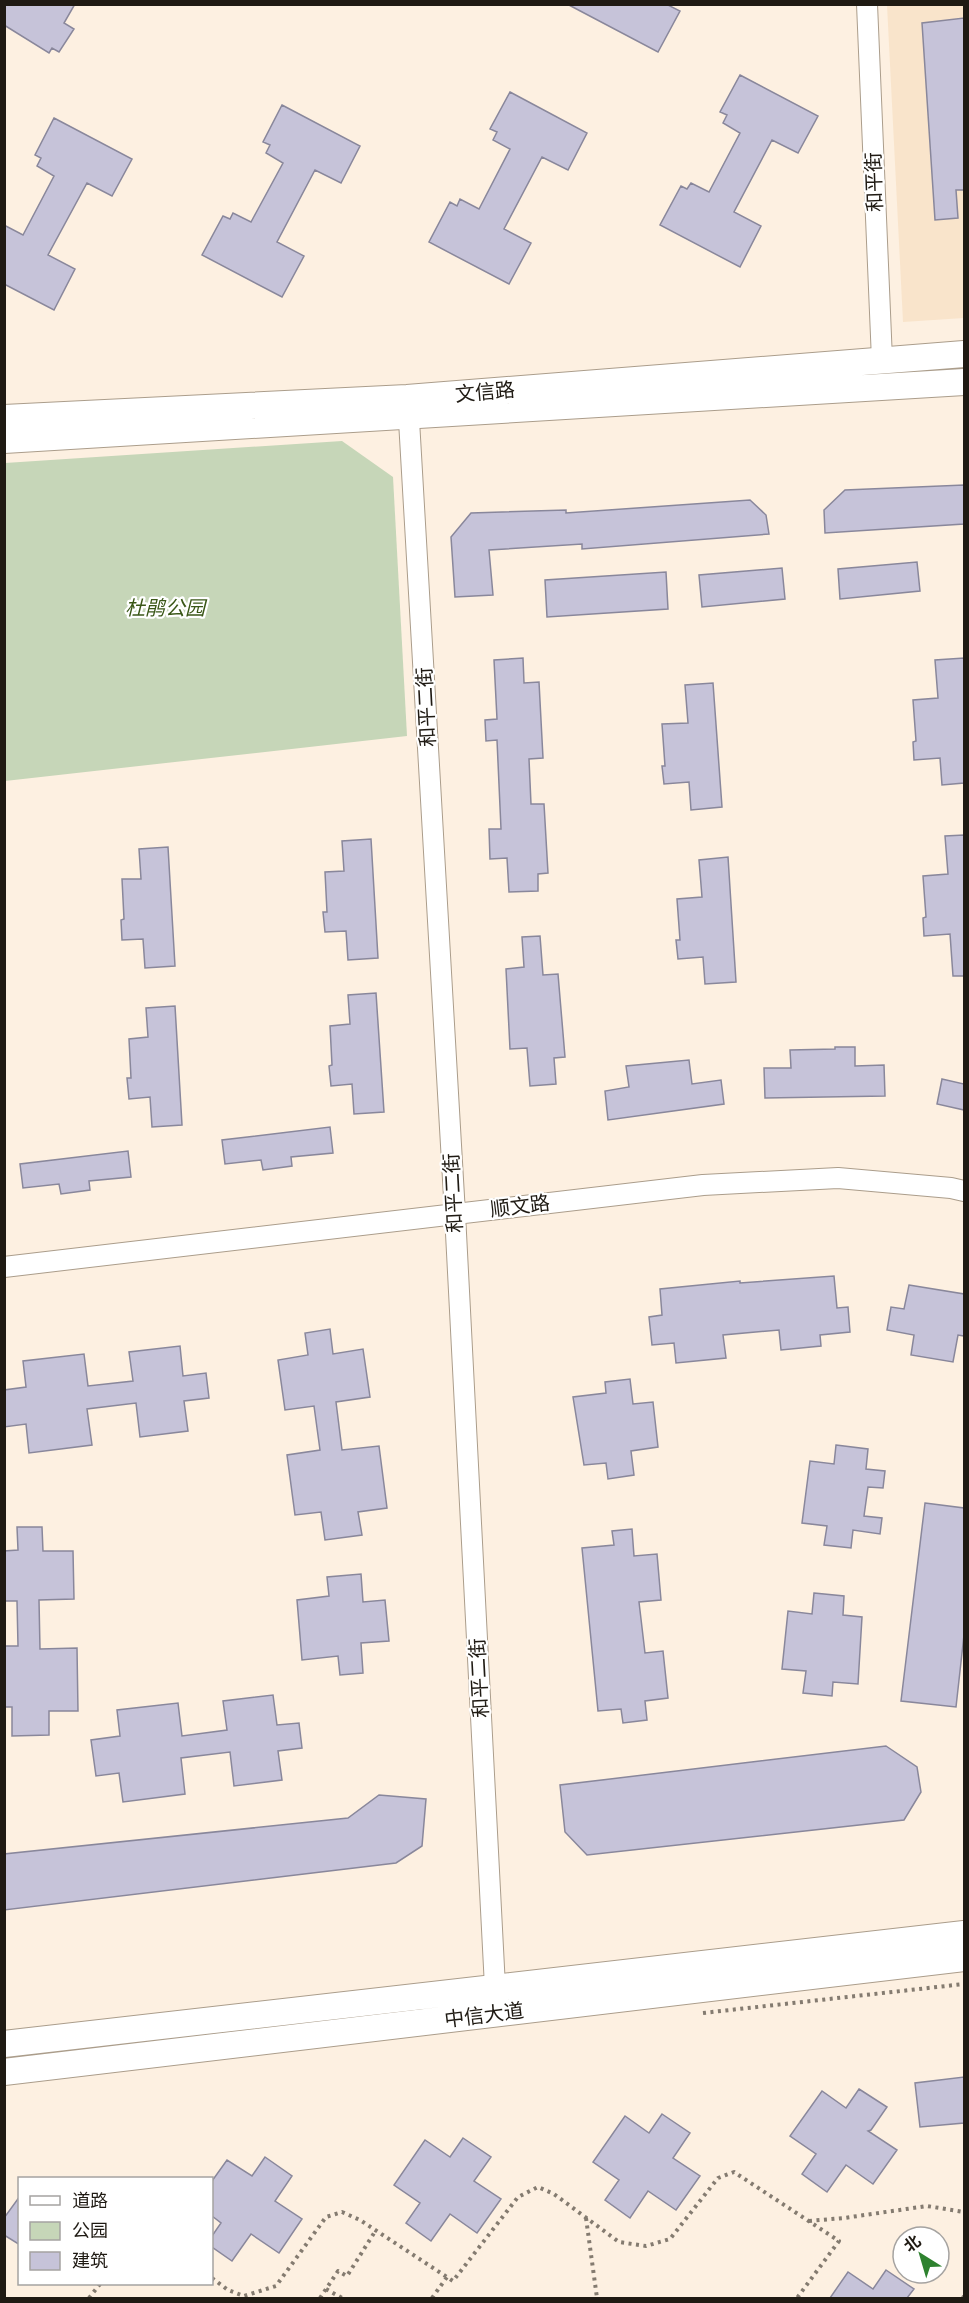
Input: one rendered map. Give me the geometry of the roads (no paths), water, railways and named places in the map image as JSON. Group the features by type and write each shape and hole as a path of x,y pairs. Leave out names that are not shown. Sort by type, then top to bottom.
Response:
{"main road":[{"name":"文信路","path":"4,418 408,408 882,360 964,354"},
{"path":"4,440 408,408 964,382"},
{"name":"中信大道","path":"4,2044 964,1934"},
{"name":"中信大道","path":"4,2072 964,1958"}],"street":[{"name":"和平街","path":"867,4 882,360"},
{"name":"和平二街","path":"408,408 495,1987"},
{"name":"顺文路","path":"4,1267 703,1185 838,1178 964,1191"}],"park label":[{"name":"杜鹃公园","path":"165,608"}]}
